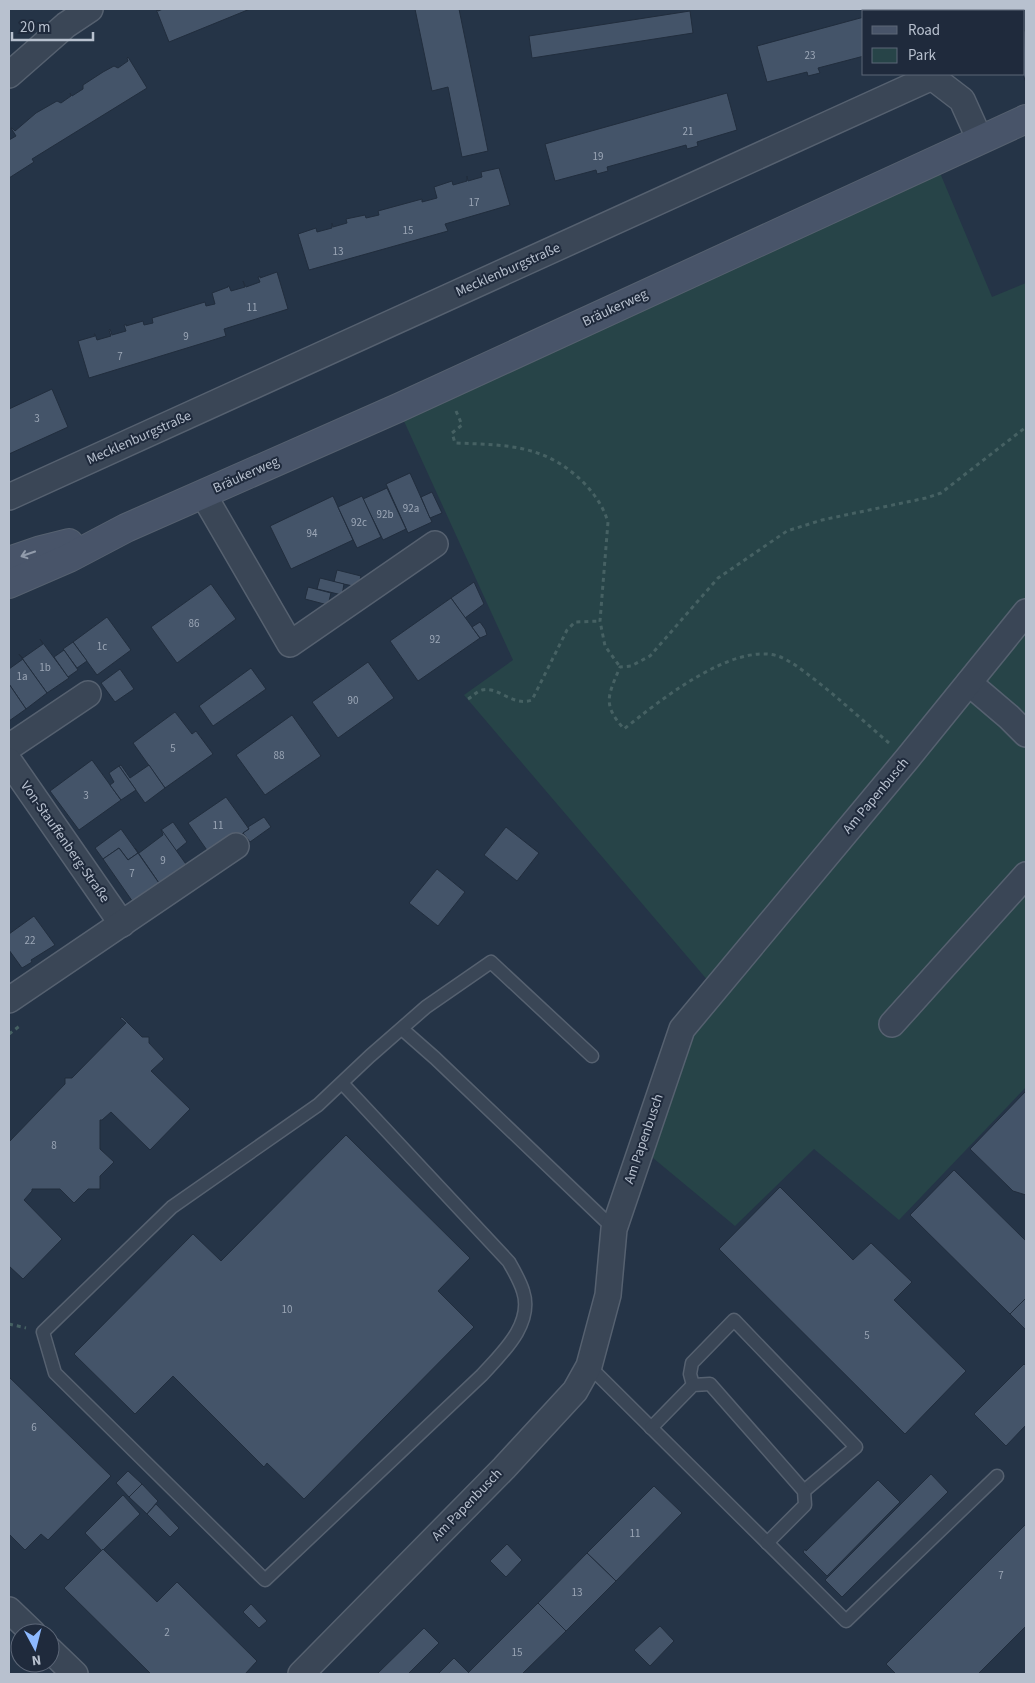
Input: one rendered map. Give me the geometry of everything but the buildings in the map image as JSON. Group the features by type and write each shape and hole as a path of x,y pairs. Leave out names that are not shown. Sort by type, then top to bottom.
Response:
{"main road":[{"name":"Bräukerweg","path":"9,584 69,558 126,528 398,408 1026,119"},
{"name":"Bräukerweg","path":"9,561 41,550 126,528"}],"street":[{"path":"9,75 66,25 90,9"},
{"name":"Mecklenburgstraße","path":"9,497 932,77 962,100 980,140"},
{"name":"Bräukerweg","path":"203,494 290,644 435,544"},
{"name":"Am Papenbusch","path":"301,1674 504,1468 575,1392 589,1366 608,1295 614,1229 682,1029 1026,612"},
{"path":"969,683 1026,734"},
{"path":"9,747 88,694"},
{"name":"Von-Stauffenberg-Straße","path":"9,761 122,924"},
{"path":"9,1000 236,846"},
{"path":"892,1024 1026,875"},
{"path":"9,1610 23,1623"},
{"path":"60,1660 74,1674"}],"lane":[{"path":"342,1083 509,1262 524,1292 525,1316 509,1345 482,1375 265,1580 55,1374 43,1332 172,1207 318,1105 342,1083 402,1028 426,1008 491,962 592,1056"},
{"path":"402,1028 614,1229"},
{"path":"693,1385 690,1374 692,1363 734,1320 856,1447 804,1491"},
{"path":"589,1366 846,1621 997,1476"},
{"path":"651,1428 693,1385 710,1384 804,1491 805,1505 767,1543"}],"path":[{"path":"462,425 452,433 455,443 501,444 536,451 558,462 576,475 597,497 608,522 600,621 605,646 620,667"},
{"path":"620,667 631,666 650,656 718,578 787,531 822,520 926,498 941,493 1026,427"},
{"path":"468,700 481,690 496,691 511,700 526,702 532,700 567,630 575,622 600,621"},
{"path":"620,667 612,686 608,703 612,716 624,729 655,705 721,664 742,656 761,654 778,656 800,669 828,690 907,758"}],"green space":[{"path":"935,161 992,297 1026,283 1026,1087 899,1220 814,1149 735,1226 641,1148 682,1029 715,989 464,695 513,660 398,408"}]}
